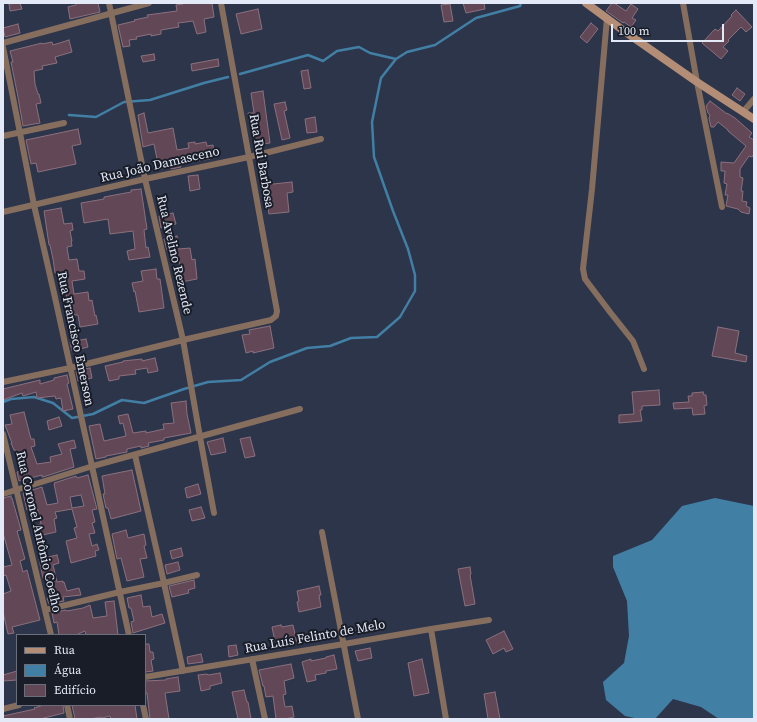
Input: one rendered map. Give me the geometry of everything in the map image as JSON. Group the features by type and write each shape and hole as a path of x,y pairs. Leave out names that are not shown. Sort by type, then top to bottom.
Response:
{"main road":[{"path":"586,3 697,82 754,119"}],"street":[{"name":"Rua Avelino Rezende","path":"109,3 145,179 183,340 214,513"},
{"path":"3,43 149,3"},
{"name":"Rua Rui Barbosa","path":"183,340 271,320 277,312 222,3"},
{"path":"683,3 722,206"},
{"path":"607,18 592,189 583,269 585,279 632,341 644,369"},
{"name":"Rua Francisco Emerson","path":"3,47 34,205 129,634"},
{"path":"743,112 754,99"},
{"path":"3,136 64,123"},
{"name":"Rua João Damasceno","path":"3,212 145,179 249,157 321,139"},
{"path":"3,382 70,368 183,340"},
{"path":"3,494 92,466 300,409"},
{"name":"Rua Coronel Antônio Coelho","path":"3,434 51,634"},
{"path":"135,455 183,671"},
{"path":"322,532 358,719"},
{"path":"45,610 197,575"},
{"name":"Rua Luís Felinto de Melo","path":"146,677 489,620"},
{"path":"431,629 446,719"},
{"path":"252,659 265,719"},
{"path":"3,709 16,706"},
{"path":"67,706 70,719"},
{"path":"143,706 146,719"}],"water":[{"path":"715,498 754,506 754,718 719,719 701,707 673,699 655,719 639,719 625,716 606,700 603,682 624,663 629,636 627,601 613,567 613,556 652,540 682,506"}],"building":[{"path":"20,3 22,9 10,11 9,4"},
{"path":"76,3 98,3 100,12 70,19 68,7 76,5"},
{"path":"183,3 212,3 214,17 204,19 206,32 197,34 193,21 178,23 179,27 161,30 161,34 136,37 137,39 129,40 130,46 123,47 118,25 148,17 147,15 177,11 176,5"},
{"path":"463,3 484,3 485,9 466,13"},
{"path":"612,3 626,11 631,4 638,9 632,18 636,20 631,27 606,11"},
{"path":"450,4 453,21 444,22 441,5"},
{"path":"258,9 262,29 241,34 236,14"},
{"path":"736,10 752,27 746,32 741,27 728,40 729,41 723,47 728,51 721,59 702,43 715,29 718,31"},
{"path":"591,23 598,29 587,43 580,37"},
{"path":"18,24 20,33 5,37 3,28"},
{"path":"69,40 72,52 55,57 57,63 42,66 43,69 34,71 35,84 41,103 36,104 40,123 23,126 10,51 42,43 52,42 53,45"},
{"path":"154,54 155,60 143,62 141,56"},
{"path":"218,59 219,66 192,71 191,64"},
{"path":"308,70 311,88 304,89 301,71"},
{"path":"737,88 745,94 740,101 732,95"},
{"path":"263,91 270,143 255,145 252,125 250,125 248,113 254,113 251,93"},
{"path":"710,101 735,118 752,133 749,137 754,140 754,154 752,157 749,156 740,169 740,177 743,178 741,191 743,191 742,201 747,202 746,206 750,208 749,214 726,206 728,195 725,195 727,184 724,183 725,171 721,171 721,162 734,163 746,146 718,122 714,127 711,127 709,118 710,115 706,106"},
{"path":"285,102 287,110 284,111 290,138 282,140 274,104"},
{"path":"144,113 148,133 173,128 177,150 189,148 188,143 195,142 195,144 206,142 207,146 213,145 214,153 209,154 210,159 190,162 180,165 181,167 171,169 171,167 159,169 154,144 143,147 138,115"},
{"path":"315,117 317,132 307,133 305,119"},
{"path":"78,129 81,144 72,146 76,164 38,172 36,163 31,164 26,140"},
{"path":"198,175 200,189 190,191 188,176"},
{"path":"292,182 293,192 287,193 289,212 269,214 264,185"},
{"path":"141,189 147,229 144,230 146,248 148,247 150,257 129,260 127,251 135,249 133,231 110,234 108,219 84,223 81,203 104,199 104,197"},
{"path":"61,208 64,224 72,223 73,230 70,231 72,246 67,247 69,260 77,259 79,271 84,271 85,279 72,281 74,294 88,292 89,301 92,300 98,324 80,327 78,315 74,315 72,304 68,304 64,282 59,283 57,273 55,273 44,211"},
{"path":"173,213 176,224 161,228 159,216"},
{"path":"177,236 179,249 190,248 192,260 195,259 197,279 176,283 174,273 181,272 179,259 175,260 173,249 167,250 164,239"},
{"path":"156,269 157,279 160,279 164,308 139,312 132,283 143,281 141,271"},
{"path":"270,326 274,348 253,353 253,351 246,353 242,335 250,334 249,330"},
{"path":"718,327 739,331 735,353 747,356 746,362 712,356"},
{"path":"86,339 88,347 72,351 70,342"},
{"path":"155,358 158,371 148,373 147,368 135,370 136,374 119,376 119,379 109,381 105,366 123,361 142,359 142,361"},
{"path":"90,368 92,378 78,381 76,371"},
{"path":"67,375 69,383 67,384 73,409 63,411 61,398 56,399 55,396 37,398 36,392 23,396 22,393 3,400 3,389 40,380 40,384 54,380 54,378"},
{"path":"659,390 660,405 642,406 642,410 640,410 642,421 619,423 619,415 634,414 632,392"},
{"path":"703,392 704,395 706,395 707,405 704,406 705,414 693,415 692,408 674,409 673,403 689,402 688,396 692,396 692,393"},
{"path":"186,401 191,433 164,438 164,440 148,443 149,446 127,449 127,452 96,459 89,426 100,424 104,441 126,436 123,423 120,424 118,416 128,414 133,433 146,431 146,433 164,429 163,424 174,423 171,403"},
{"path":"24,412 31,439 34,439 35,446 31,447 37,464 51,462 50,457 62,454 58,444 74,440 76,448 70,449 74,467 43,477 42,475 19,481 17,472 20,471 15,450 5,425 12,424 10,415"},
{"path":"59,417 62,426 49,430 47,421"},
{"path":"250,437 255,456 245,458 240,439"},
{"path":"223,438 226,452 211,455 207,442"},
{"path":"132,470 141,511 111,519 108,508 106,508 103,494 105,494 102,476"},
{"path":"88,475 97,509 92,510 95,522 92,523 95,533 89,534 92,546 97,544 99,550 95,551 96,556 71,563 66,541 77,538 74,528 77,527 72,509 55,512 57,518 54,519 56,532 38,536 36,525 41,524 37,507 27,510 23,493 42,487 47,505 58,503 54,483 76,476 77,478","holes":["81,495 84,506 72,508 70,497"]},
{"path":"198,484 201,494 187,498 185,488"},
{"path":"11,496 21,530 17,531 25,559 20,561 23,572 27,570 40,620 12,627 14,633 8,634 3,612 3,594 11,591 6,575 3,576 3,567 12,565 3,533 3,498"},
{"path":"201,507 205,518 192,521 189,510"},
{"path":"126,530 128,538 144,534 146,545 144,546 147,558 140,559 144,577 127,581 121,558 117,559 112,534"},
{"path":"181,548 183,556 172,559 170,551"},
{"path":"57,555 59,563 53,565 57,582 63,581 67,591 79,588 81,595 63,597 64,601 49,604 47,598 50,597 45,577 43,578 39,559"},
{"path":"178,562 180,570 167,574 165,565"},
{"path":"470,567 475,604 465,606 458,569"},
{"path":"194,580 195,588 188,590 189,593 172,597 169,586"},
{"path":"319,586 321,607 299,612 297,591"},
{"path":"141,595 143,607 150,606 152,617 162,614 165,623 133,633 131,622 134,621 127,598"},
{"path":"114,601 118,634 86,634 85,631 78,634 59,634 57,622 54,623 52,613 83,608 90,605 93,618 107,616 105,602"},
{"path":"281,625 282,627 293,625 297,643 288,646 286,639 275,642 272,627"},
{"path":"504,631 513,649 506,652 504,648 493,654 486,640"},
{"path":"146,644 149,644 150,652 153,652 154,659 151,660 153,671 146,672"},
{"path":"236,645 238,655 229,657 228,646"},
{"path":"370,648 372,658 358,661 355,651"},
{"path":"201,654 203,662 188,664 187,657"},
{"path":"334,655 337,669 315,675 316,680 307,682 302,662 311,659 311,661 326,658"},
{"path":"422,659 429,693 414,696 408,663"},
{"path":"291,664 294,678 284,681 286,694 283,695 285,707 292,706 294,717 276,719 273,696 266,697 259,670"},
{"path":"16,671 16,680 3,681 3,675"},
{"path":"220,673 222,683 210,686 210,689 201,691 198,675"},
{"path":"178,677 180,691 165,693 169,719 150,719 146,693 146,681"},
{"path":"244,690 251,719 238,719 232,692"},
{"path":"495,692 500,719 488,719 484,694"},
{"path":"41,706 63,706 64,713 40,719 3,719 3,716 35,709 34,708"},
{"path":"72,706 135,706 137,719 111,719 110,716 102,718 75,719"}],"waterway":[{"path":"240,74 308,55 323,61 337,51 359,47 370,53 396,59 407,52 435,45 476,18 520,6 521,3"},
{"path":"3,402 11,399 34,397 53,403 72,418 93,414 122,400 144,403 208,382 241,380 270,362 307,348 330,346 351,338 377,337 400,317 415,291 415,275 408,249 374,157 372,122 381,78 396,59"},
{"path":"69,115 96,117 124,102 150,100 228,77"}]}
